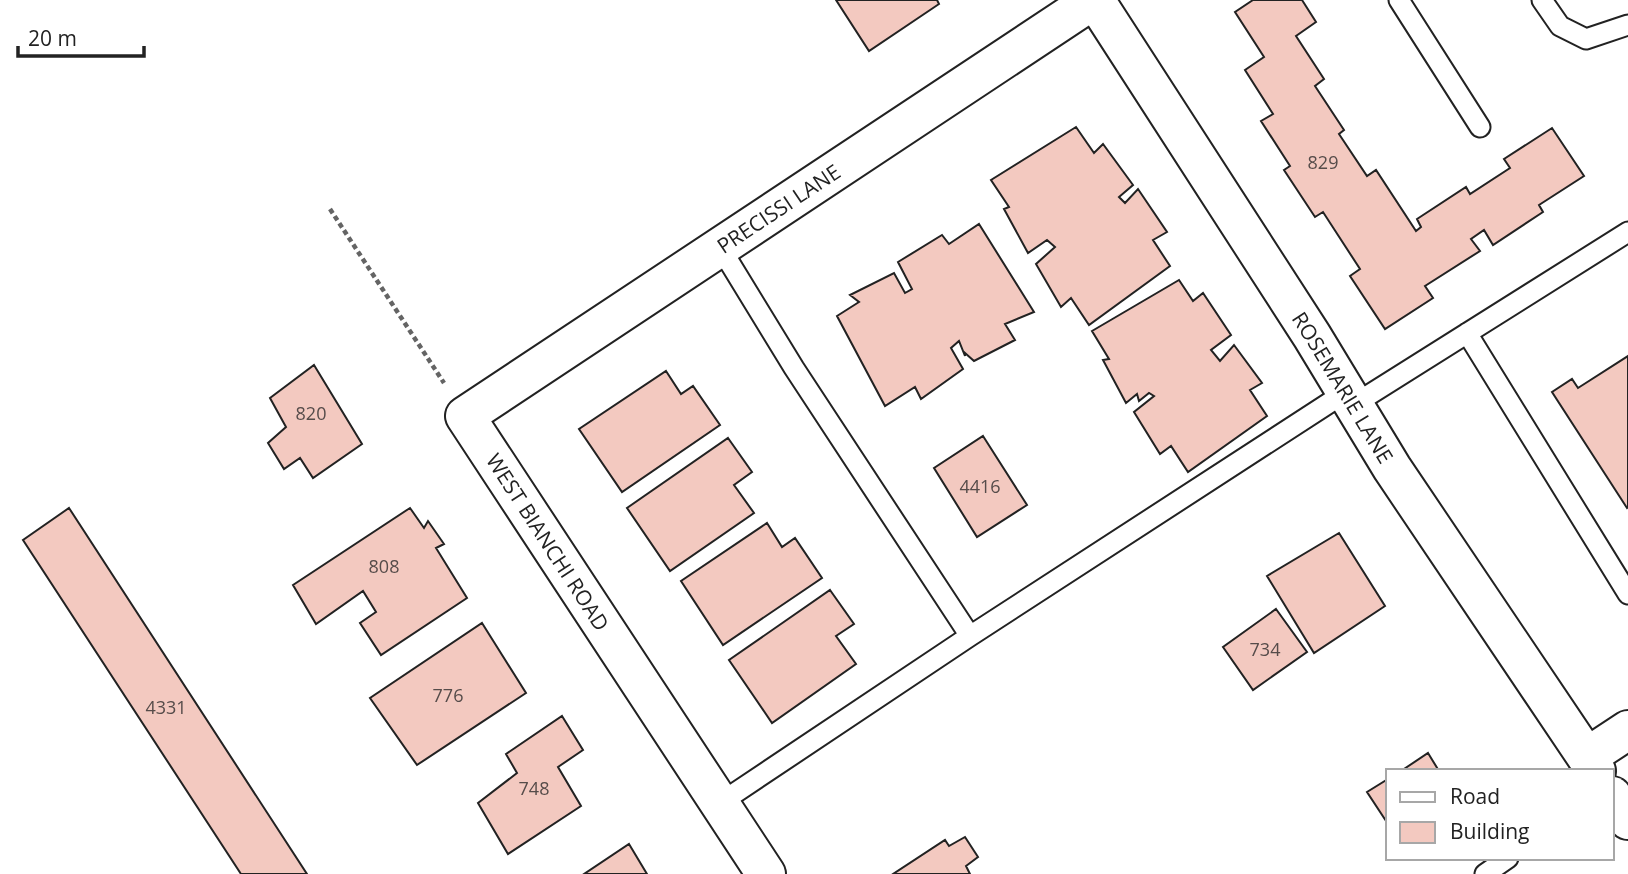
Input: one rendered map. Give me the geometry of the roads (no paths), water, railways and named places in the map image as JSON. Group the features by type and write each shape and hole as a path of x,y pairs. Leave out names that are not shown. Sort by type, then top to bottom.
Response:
{"street":[{"name":"PRECISSI LANE","path":"465,416 1094,0"},
{"name":"ROSEMARIE LANE","path":"1094,0 1350,398 1392,468 1592,764"},
{"name":"WEST BIANCHI ROAD","path":"465,416 766,874"},
{"path":"1592,764 1628,730"},
{"path":"1614,799 1628,820"}],"lane":[{"path":"1399,0 1480,127"},
{"path":"1542,0 1560,26 1586,38 1628,25"},
{"path":"720,803 1270,441 1467,333 1628,232"},
{"path":"720,247 794,368 970,636"},
{"path":"1467,333 1628,594"},
{"path":"1485,874 1505,860"}]}
